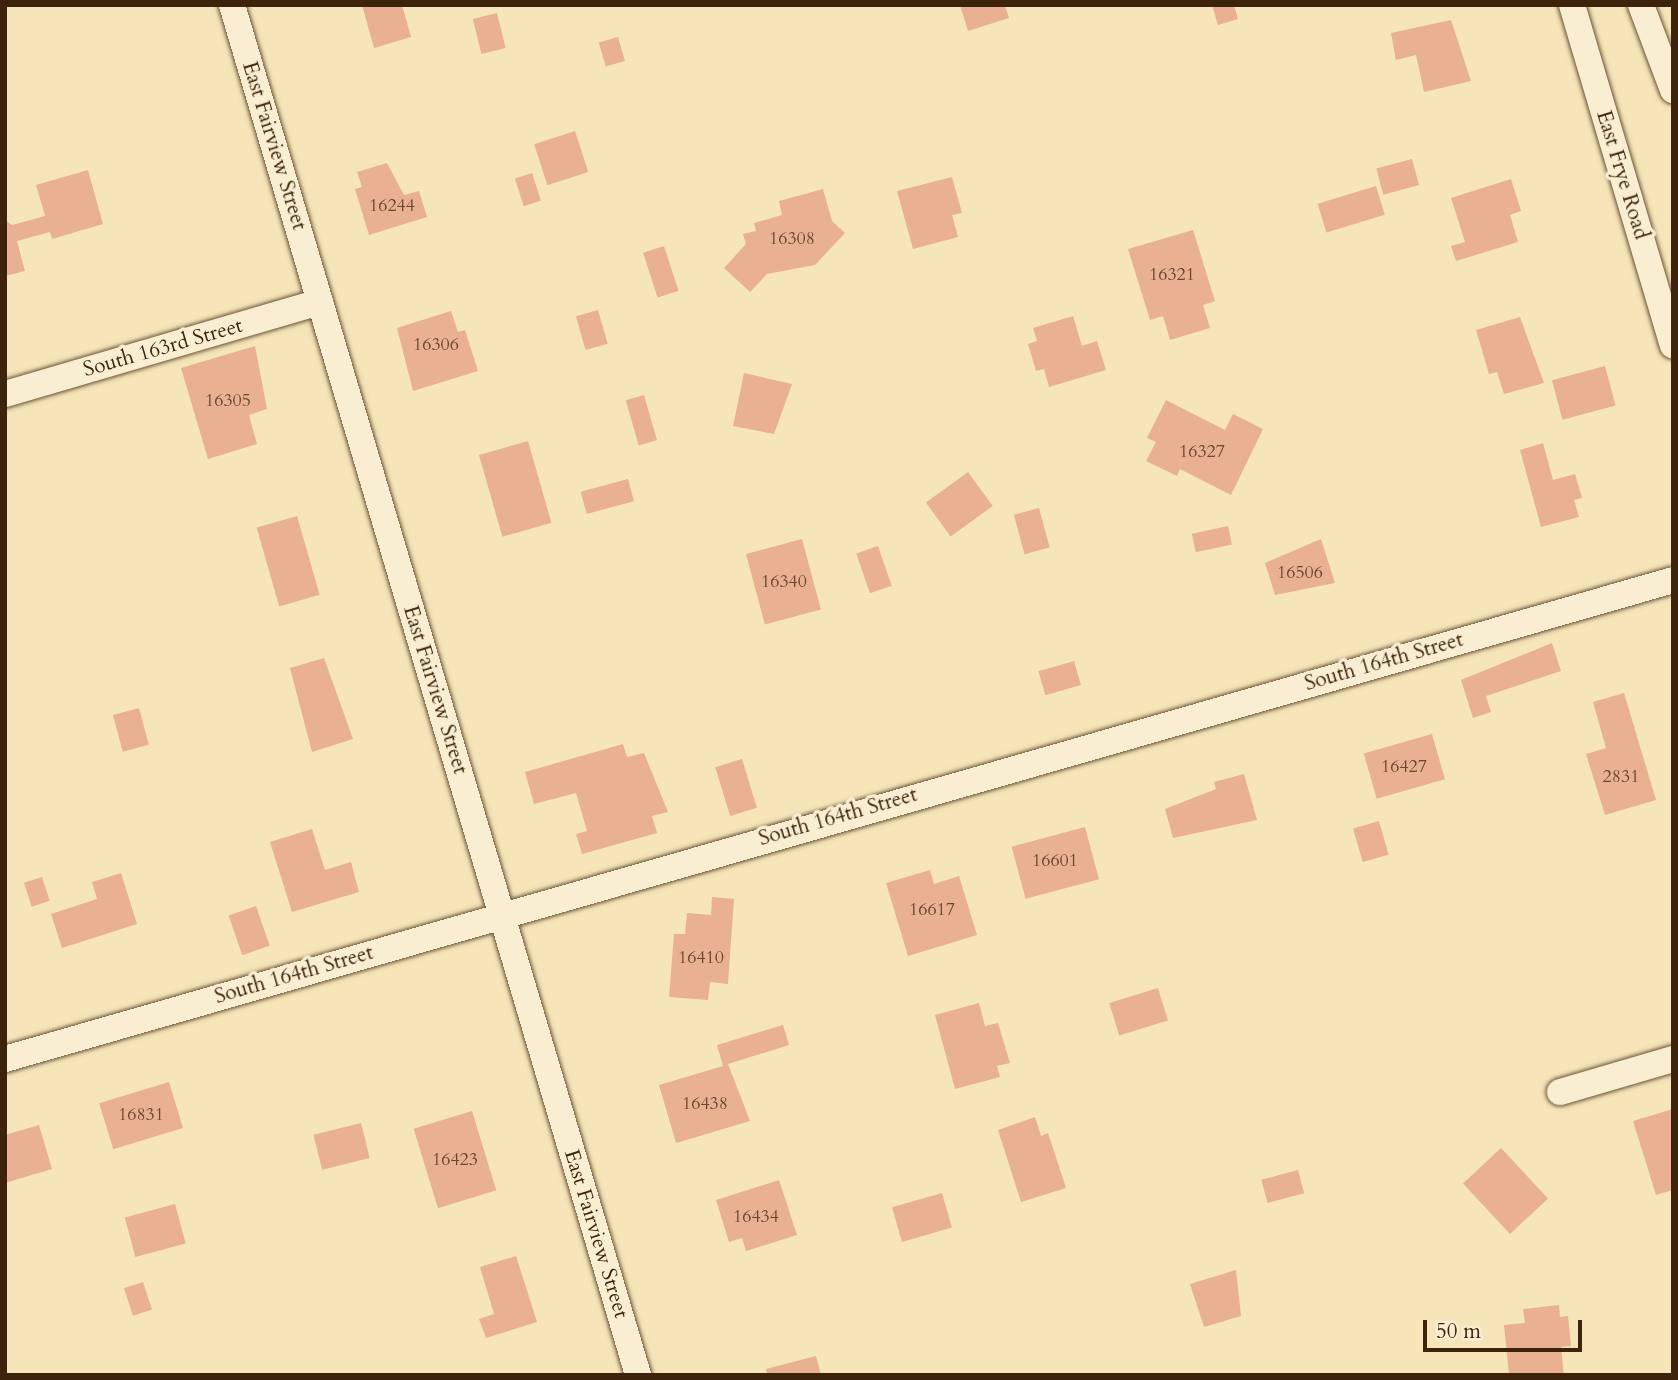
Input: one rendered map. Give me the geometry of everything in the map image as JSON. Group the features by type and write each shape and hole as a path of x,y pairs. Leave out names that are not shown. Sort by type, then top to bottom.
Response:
{"street":[{"name":"East Fairview Street","path":"232,5 638,1375"},
{"name":"East Frye Road","path":"1572,5 1673,345"},
{"path":"1641,5 1673,90"},
{"name":"South 163rd Street","path":"5,394 320,302"},
{"name":"South 164th Street","path":"5,1059 1673,580"},
{"path":"1560,1092 1673,1059"}],"building":[{"path":"362,5 402,5 411,37 374,48"},
{"path":"960,5 1005,5 1009,18 968,31"},
{"path":"1212,5 1234,5 1238,19 1218,25"},
{"path":"497,13 506,48 481,54 473,19"},
{"path":"1451,20 1471,81 1424,92 1416,55 1396,60 1391,33"},
{"path":"618,37 625,61 606,67 599,43"},
{"path":"575,131 588,172 547,185 534,144"},
{"path":"1412,159 1419,185 1383,195 1376,169"},
{"path":"387,163 404,195 419,191 427,217 369,235 355,189 362,187 357,172"},
{"path":"88,170 103,224 52,239 50,232 17,241 25,271 5,276 5,220 12,225 45,216 36,185"},
{"path":"532,173 541,201 524,206 515,179"},
{"path":"952,177 962,213 952,215 958,237 913,249 897,191"},
{"path":"1511,179 1521,211 1510,215 1518,242 1456,261 1451,246 1465,242 1451,198"},
{"path":"1376,186 1385,215 1326,233 1318,204"},
{"path":"823,189 832,221 845,233 815,265 767,274 750,292 724,268 746,244 743,234 756,231 754,223 782,215 779,201"},
{"path":"1193,230 1215,301 1203,305 1210,328 1170,340 1163,316 1150,320 1128,249"},
{"path":"664,246 679,291 658,297 643,253"},
{"path":"598,310 608,344 586,350 576,316"},
{"path":"451,311 458,332 465,330 478,371 413,391 397,328"},
{"path":"1073,316 1082,346 1097,341 1106,370 1049,387 1044,369 1036,371 1028,344 1037,341 1033,328"},
{"path":"1520,317 1544,383 1504,394 1497,372 1489,374 1476,330"},
{"path":"255,346 267,409 249,415 257,444 208,459 181,368"},
{"path":"1605,366 1616,406 1562,420 1552,380"},
{"path":"744,373 792,384 774,434 733,426"},
{"path":"644,395 657,440 639,445 626,400"},
{"path":"1166,400 1225,430 1233,414 1263,429 1231,495 1180,469 1177,476 1146,461 1156,442 1147,438"},
{"path":"528,441 551,523 502,537 479,455"},
{"path":"1543,443 1553,480 1575,474 1582,498 1574,500 1579,517 1541,527 1520,450"},
{"path":"968,472 993,506 951,537 926,503"},
{"path":"628,479 634,501 587,514 581,492"},
{"path":"1039,508 1050,548 1024,554 1014,515"},
{"path":"297,516 320,595 279,606 257,528"},
{"path":"1228,526 1232,545 1196,552 1192,534"},
{"path":"802,539 821,610 765,625 746,554"},
{"path":"1321,539 1335,583 1275,595 1265,563"},
{"path":"878,546 892,586 870,593 856,553"},
{"path":"1552,643 1561,671 1486,696 1491,712 1473,718 1461,680"},
{"path":"324,658 353,739 312,752 290,668"},
{"path":"1074,661 1081,685 1045,695 1038,671"},
{"path":"1624,693 1656,800 1605,815 1586,754 1606,748 1593,702"},
{"path":"139,708 149,745 123,752 113,715"},
{"path":"1432,734 1445,779 1377,799 1364,754"},
{"path":"623,744 627,757 644,753 668,812 652,816 657,833 582,854 576,834 587,831 576,793 534,804 525,772"},
{"path":"742,759 757,808 730,816 715,767"},
{"path":"1244,774 1257,820 1173,838 1165,809 1216,789 1214,782"},
{"path":"1379,821 1389,855 1363,862 1353,828"},
{"path":"1085,827 1099,879 1026,899 1012,847"},
{"path":"312,829 325,870 351,862 359,892 292,912 270,842"},
{"path":"930,870 934,884 959,876 977,935 908,956 886,883"},
{"path":"121,873 137,924 62,948 51,914 97,899 92,882"},
{"path":"42,877 50,901 32,907 24,883"},
{"path":"712,897 734,899 728,984 710,982 708,1000 669,997 674,934 685,934 687,913 711,915"},
{"path":"256,906 270,946 242,955 229,915"},
{"path":"1158,988 1168,1021 1119,1035 1109,1003"},
{"path":"979,1003 985,1026 998,1023 1010,1063 997,1066 1000,1077 955,1089 935,1015"},
{"path":"783,1025 789,1045 728,1064 750,1121 676,1143 659,1085 723,1066 717,1045"},
{"path":"169,1082 183,1128 113,1149 99,1103"},
{"path":"1673,1109 1673,1190 1656,1195 1633,1121"},
{"path":"472,1111 496,1190 438,1208 414,1129"},
{"path":"1035,1117 1041,1136 1048,1133 1066,1188 1021,1202 998,1130"},
{"path":"361,1123 370,1158 322,1170 313,1135"},
{"path":"39,1125 52,1169 5,1183 5,1135"},
{"path":"1501,1148 1548,1198 1510,1234 1463,1183"},
{"path":"1298,1170 1304,1193 1268,1203 1261,1180"},
{"path":"779,1180 797,1235 746,1251 742,1238 729,1242 716,1200"},
{"path":"942,1193 952,1228 902,1242 892,1207"},
{"path":"175,1204 186,1244 135,1257 125,1217"},
{"path":"516,1256 537,1322 486,1338 479,1319 494,1314 480,1267"},
{"path":"1236,1270 1241,1316 1204,1327 1190,1284"},
{"path":"143,1282 152,1310 133,1316 124,1288"},
{"path":"1559,1305 1560,1317 1568,1316 1571,1346 1561,1347 1564,1375 1509,1375 1504,1325 1525,1323 1523,1309"},
{"path":"816,1356 821,1375 767,1375 766,1369"}]}
